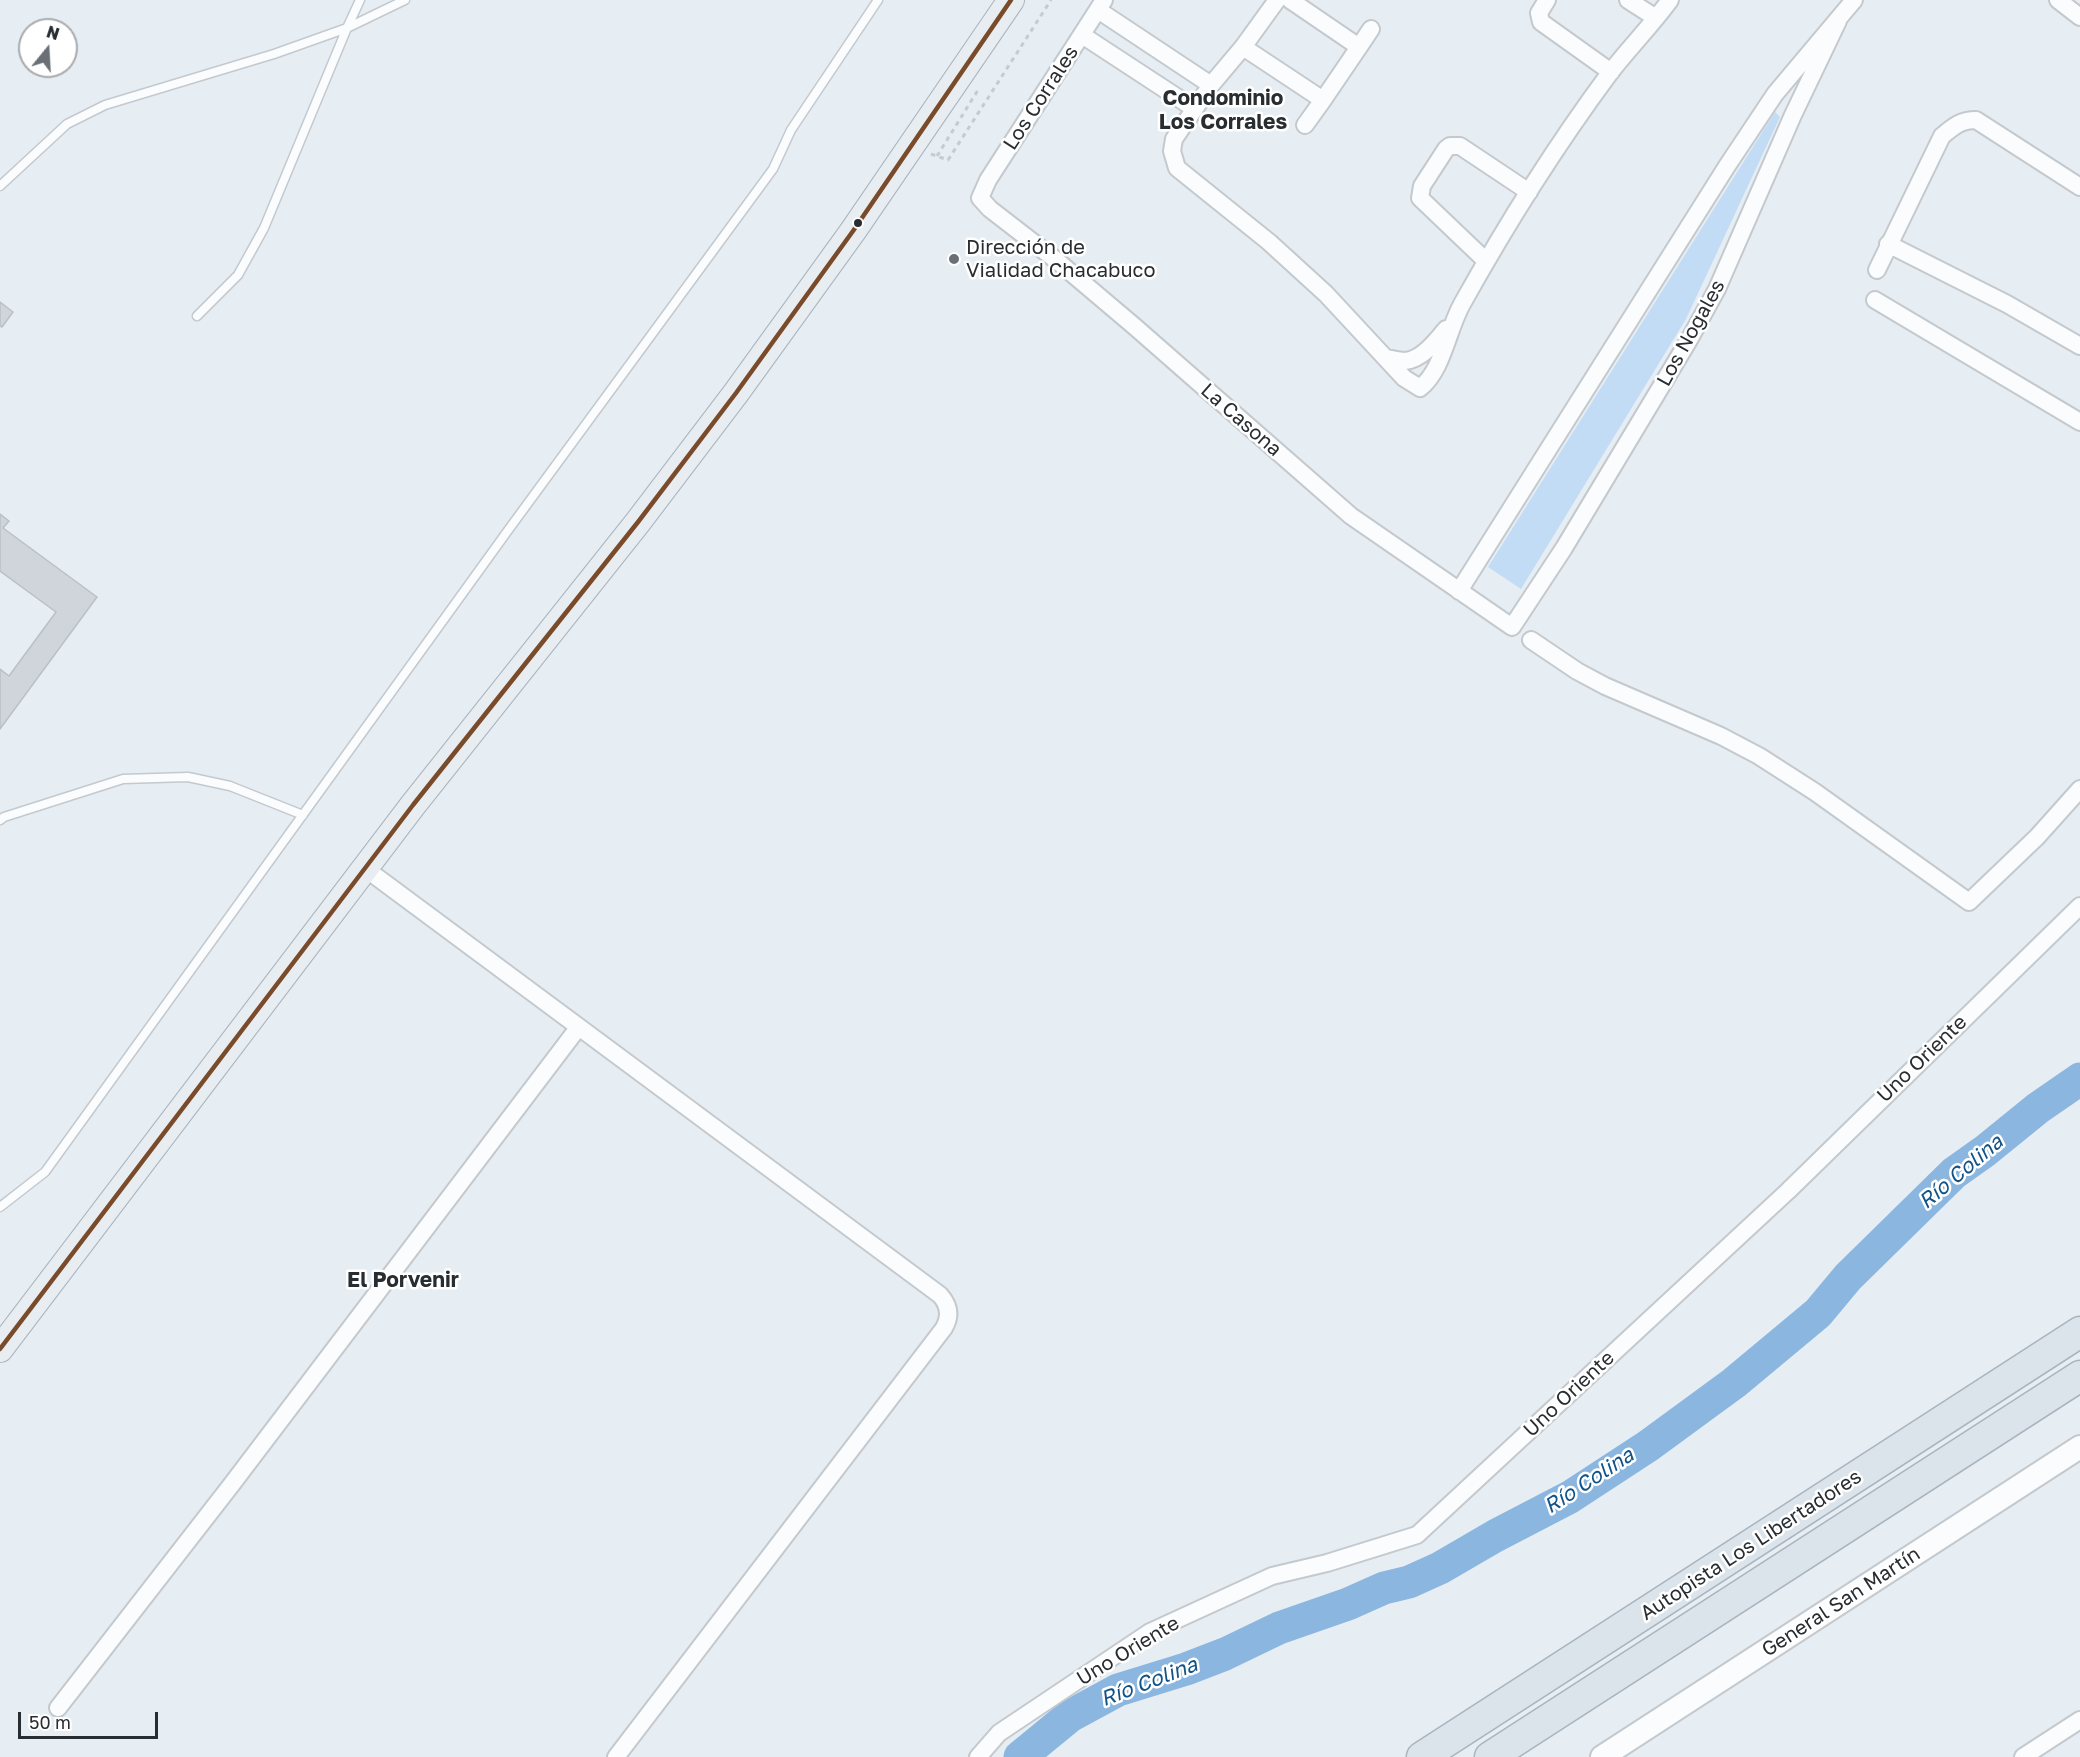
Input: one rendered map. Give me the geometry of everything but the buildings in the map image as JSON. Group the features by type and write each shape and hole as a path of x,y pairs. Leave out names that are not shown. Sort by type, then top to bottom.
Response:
{"highway":[{"name":"Autopista Los Libertadores","path":"1422,1757 2080,1332"},
{"name":"Autopista Los Libertadores","path":"1490,1757 2080,1376"}],"main road":[{"path":"0,1349 413,806 694,449 912,147 1011,0"}],"street":[{"path":"1277,0 1211,86 1174,139 1172,151 1178,168 1269,242 1326,294 1404,378 1420,388 1430,381 1452,321"},
{"path":"1290,0 1359,47"},
{"path":"1547,0 1539,13 1541,22 1611,72"},
{"path":"1628,0 1656,18"},
{"path":"1386,358 1407,361 1418,356 1435,342 1452,321 1486,261 1581,113 1611,72 1670,0"},
{"name":"Los Nogales","path":"1459,591 1727,166 1775,94 1854,0"},
{"path":"2058,0 2080,17"},
{"path":"1101,5 1211,86"},
{"name":"Los Corrales","path":"980,198 988,180 1101,5"},
{"name":"Los Nogales","path":"1512,627 1564,548 1689,340 1717,289 1793,115 1838,21"},
{"path":"1305,126 1371,29"},
{"path":"1082,35 1195,109"},
{"path":"1243,47 1323,100"},
{"path":"1876,270 1942,136 1957,123 1977,120 2080,187"},
{"path":"1486,261 1420,198 1422,186 1446,149 1450,146 1460,146 1529,192"},
{"name":"La Casona","path":"980,198 990,209 1056,260 1134,326 1351,516 1512,627"},
{"path":"1888,244 2007,304 2080,346"},
{"path":"1875,300 2078,416"},
{"path":"1531,640 1577,671 1605,686 1721,736 1759,756 1815,792 1969,902 2037,837 2080,789"},
{"path":"366,869 940,1295 948,1310 947,1323 944,1328 616,1757"},
{"name":"Uno Oriente","path":"978,1757 999,1733 1150,1632 1272,1576 1327,1563 1417,1535 1788,1191 2080,906"},
{"path":"58,1708 232,1484 578,1028"},
{"name":"General San Martín","path":"1602,1757 2080,1447"},
{"path":"2034,1754 2080,1720"}],"lane":[{"path":"197,316 238,275 264,228 360,0"},
{"path":"0,186 68,124 105,105 274,54 347,28 405,0"},
{"path":"0,1207 45,1172 773,169 791,130 878,0"},
{"path":"0,820 123,779 188,777 230,786 303,815"}],"path":[{"path":"912,147 948,160 1051,0"}],"shaded area":[{"path":"1775,112 1780,117 1686,319 1521,589 1488,567"}],"waterway":[{"name":"Río Colina","path":"1020,1757 1070,1716 1118,1690 1186,1669 1225,1654 1279,1628 1348,1604 1384,1588 1409,1582 1440,1568 1570,1497 1648,1446 1734,1383 1818,1313 1848,1277 1954,1173 2038,1108 2080,1079"}],"transit line":[{"path":"0,1349 413,805 638,522 736,393 853,231 1011,0"}],"place":[{"name":"Dirección de Vialidad Chacabuco","path":"954,259"}],"district":[{"name":"Condominio Los Corrales","path":"1223,110"},
{"name":"El Porvenir","path":"403,1280"}]}
